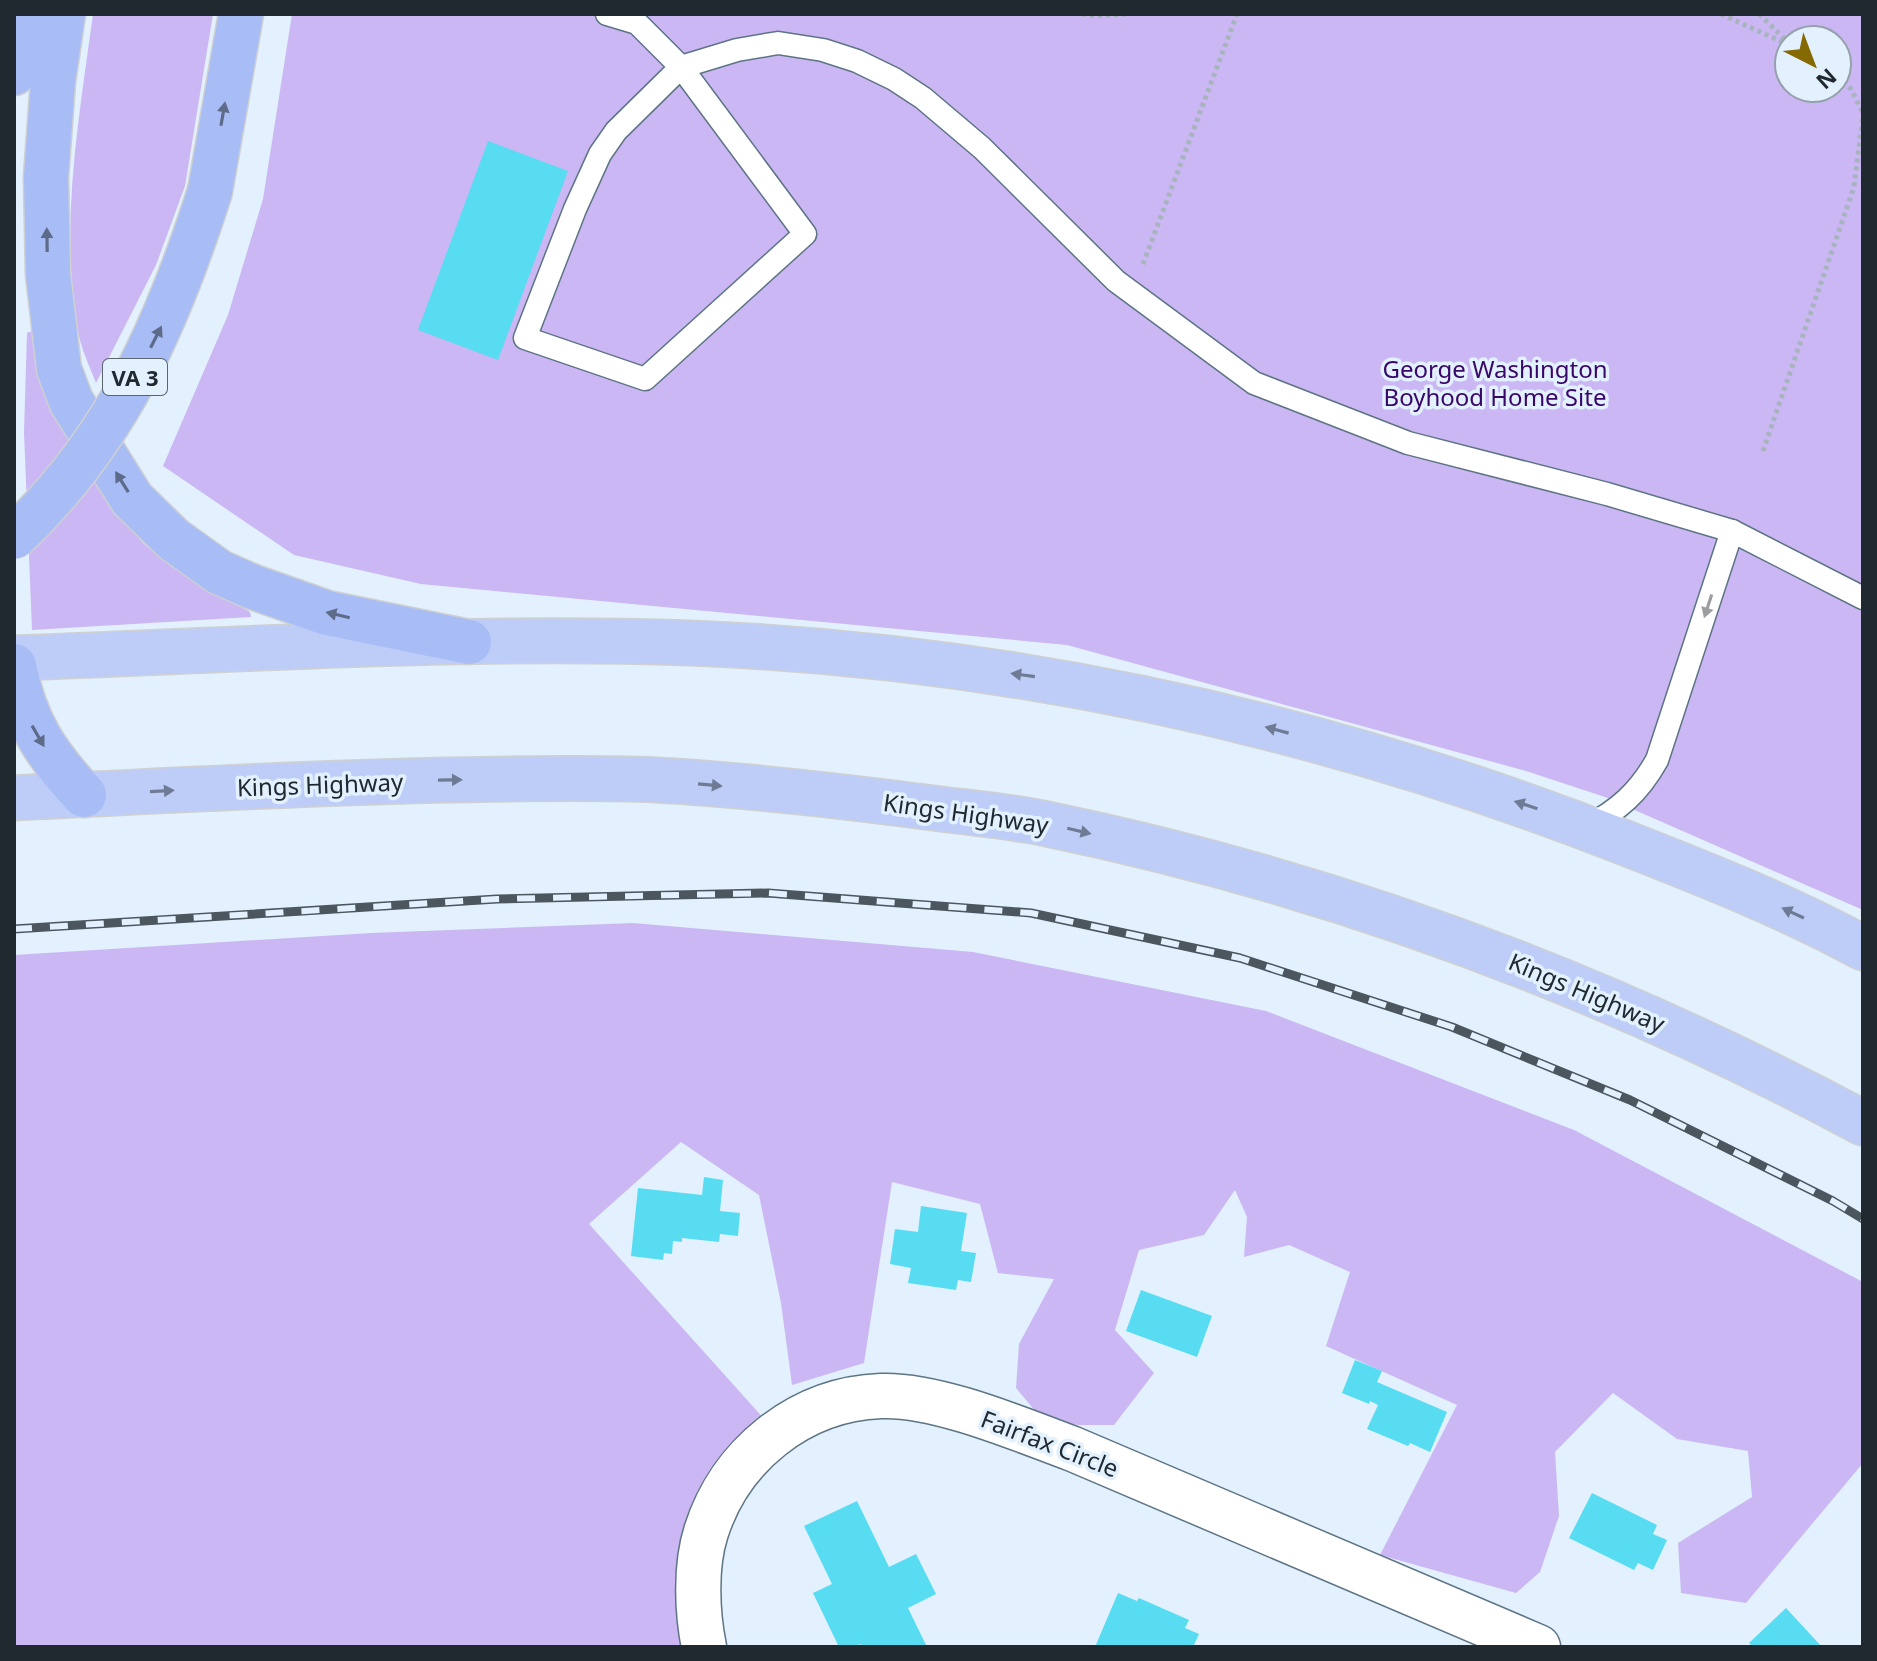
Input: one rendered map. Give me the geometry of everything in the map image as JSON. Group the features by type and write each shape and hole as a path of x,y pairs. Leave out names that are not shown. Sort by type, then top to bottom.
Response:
{"highway":[{"path":"14,73 19,14"},
{"path":"63,14 53,81 46,177 48,274 59,369 71,401 132,499 173,539 219,572 253,587 327,613 469,642"},
{"name":"VA 3","path":"14,537 71,475 120,404 159,332 186,266 210,191 241,14"},
{"path":"14,666 19,692 34,731 57,766 84,795"}],"main road":[{"path":"14,658 524,640 707,644 854,654 1023,675 1217,714 1380,758 1547,812 1724,882 1863,948"},
{"name":"Kings Highway","path":"14,798 326,783 655,780 848,797 1041,822 1195,857 1331,896 1494,953 1658,1021 1863,1123"}],"street":[{"name":"Fairfax Circle","path":"704,1647 700,1578 705,1535 719,1498 741,1464 770,1437 796,1419 841,1401 881,1396 921,1398 1012,1426 1073,1449 1538,1647"}],"lane":[{"path":"607,14 637,23 681,67 805,234 645,379 525,338 600,154 616,131 681,67 737,50 778,43 823,50 857,61 923,98 982,148 1116,281 1254,383 1408,443 1607,494 1732,531 1863,598"},
{"path":"1586,827 1625,803 1644,783 1657,760 1732,531"}],"path":[{"path":"1082,14 1125,14"},
{"path":"1132,293 1237,14"},
{"path":"1721,14 1773,37"},
{"path":"1763,451 1854,187 1863,114 1853,93"}],"green space":[{"path":"93,14 213,14 185,186 156,265 96,383 78,331 70,252 73,172"},
{"name":"George Washington Boyhood Home Site","path":"292,14 1863,14 1863,910 1605,797 1526,771 1067,645 421,584 294,555 163,466 228,315 263,199"},
{"path":"37,329 117,513 143,543 171,566 250,612 251,617 32,630 24,432 27,333"},
{"path":"633,923 973,952 1266,1011 1574,1130 1863,1282 1863,1463 1746,1603 1681,1593 1678,1543 1752,1497 1748,1451 1677,1439 1613,1393 1555,1452 1559,1516 1540,1572 1516,1593 1380,1555 1457,1405 1326,1346 1350,1272 1289,1245 1244,1257 1247,1217 1235,1190 1204,1235 1139,1250 1115,1330 1154,1373 1114,1425 1078,1425 1042,1419 1016,1388 1019,1344 1054,1279 998,1273 980,1204 892,1182 864,1363 792,1385 781,1303 759,1195 681,1142 589,1224 766,1421 692,1522 691,1647 14,1647 14,955 371,933"}],"building":[{"path":"488,141 568,171 498,360 418,330"},
{"path":"704,1177 723,1180 720,1211 740,1213 738,1236 720,1234 719,1242 682,1238 682,1242 673,1241 672,1254 664,1253 663,1260 631,1256 638,1188 702,1195"},
{"path":"921,1206 967,1213 961,1251 976,1253 971,1282 958,1280 956,1290 908,1283 911,1268 890,1264 895,1229 918,1232"},
{"path":"1141,1290 1212,1316 1197,1357 1126,1331"},
{"path":"1355,1360 1382,1371 1377,1382 1447,1412 1430,1452 1367,1429 1378,1405 1342,1393"},
{"path":"1592,1493 1657,1525 1653,1534 1667,1540 1653,1570 1638,1563 1634,1570 1569,1538"},
{"path":"857,1501 889,1567 916,1554 936,1594 908,1608 927,1647 863,1647 861,1644 839,1647 813,1593 832,1584 804,1526"},
{"path":"1118,1593 1137,1601 1139,1598 1189,1620 1185,1628 1199,1634 1193,1647 1095,1647"},
{"path":"1786,1608 1822,1647 1753,1647 1749,1643"}],"railway":[{"path":"14,929 497,899 768,893 1031,913 1240,958 1452,1027 1630,1100 1863,1219"}]}
